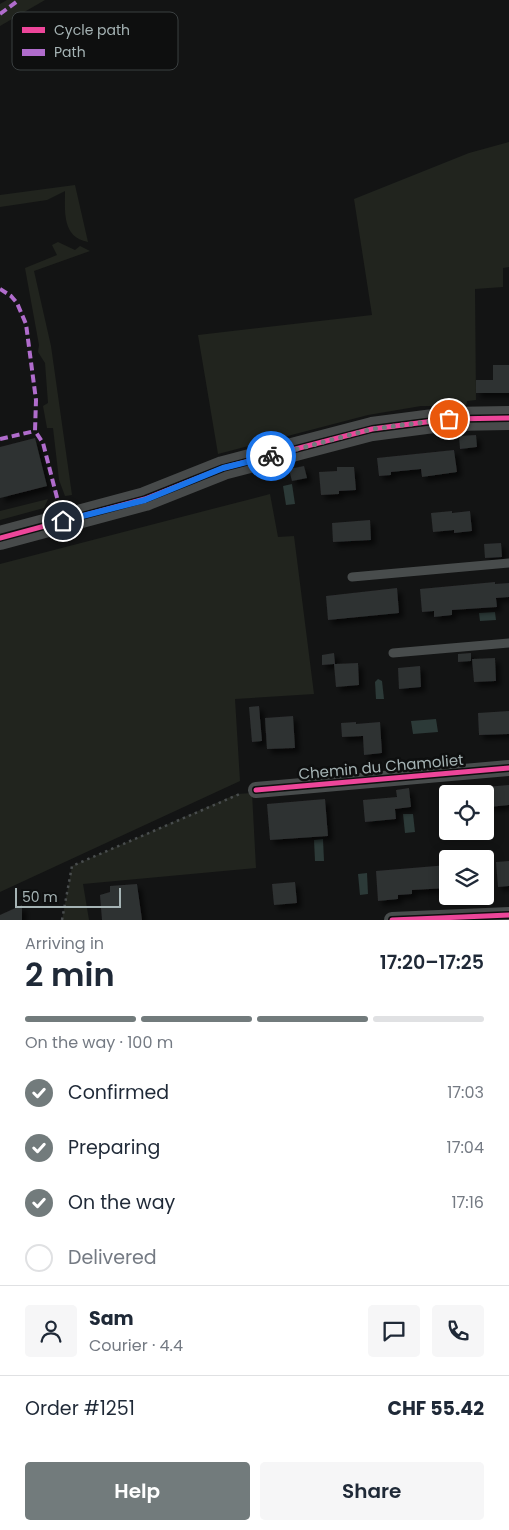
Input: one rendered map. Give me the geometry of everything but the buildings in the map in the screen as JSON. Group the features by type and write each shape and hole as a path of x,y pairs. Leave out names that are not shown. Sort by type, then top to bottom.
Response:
{"main road":[{"path":"0,538 145,500 223,468 372,429 449,419 509,418"}],"street":[{"name":"Chemin du Chamoliet","path":"256,790 509,768"},
{"path":"392,920 509,915"}],"lane":[{"path":"352,577 509,563"},
{"path":"393,653 509,643"}],"path":[{"path":"62,920 72,866 237,794 256,790"}],"shaded area":[{"path":"7,0 45,0 24,12 12,12 12,19 0,26 0,4"},
{"path":"509,142 509,267 503,268 503,287 475,289 476,400 467,401 466,406 421,406 368,415 218,454 198,335 372,315 354,199 469,153"},
{"path":"75,185 88,242 73,235 69,229 65,215 65,191 47,200 0,207 0,195"},
{"path":"58,242 75,250 80,246 90,251 34,271 51,346 72,495 65,496 59,480 53,428 47,428 43,406 48,403 45,363 38,352 39,345 25,268 57,255 52,245"},
{"path":"292,484 295,504 286,505 283,486"},
{"path":"270,494 278,537 294,536 314,694 235,699 240,781 0,892 0,564"},
{"path":"48,499 44,508 0,520 0,511"},
{"path":"495,612 496,620 480,621 479,613"},
{"path":"378,679 382,681 384,699 376,699 375,682"},
{"path":"436,719 438,732 413,734 411,721"},
{"path":"252,793 256,868 83,884 89,920 62,920 72,866 237,794"},
{"path":"403,814 413,814 415,832 405,833"},
{"path":"323,839 324,861 315,861 314,840"},
{"path":"367,873 368,894 360,895 358,874"}],"marked path":[{"path":"0,14 19,0"},
{"path":"0,289 11,296 17,303 26,324 36,400 35,431 43,443 63,521"},
{"path":"0,439 35,431"}],"cycle path":[{"path":"0,538 145,499 223,468 372,429 449,419 509,418"},
{"path":"256,790 509,768"},
{"path":"392,920 509,915"}],"way so far":[{"path":"271,456 372,429 449,419"}],"route":[{"path":"63,521 145,500 223,468 271,456"}]}
